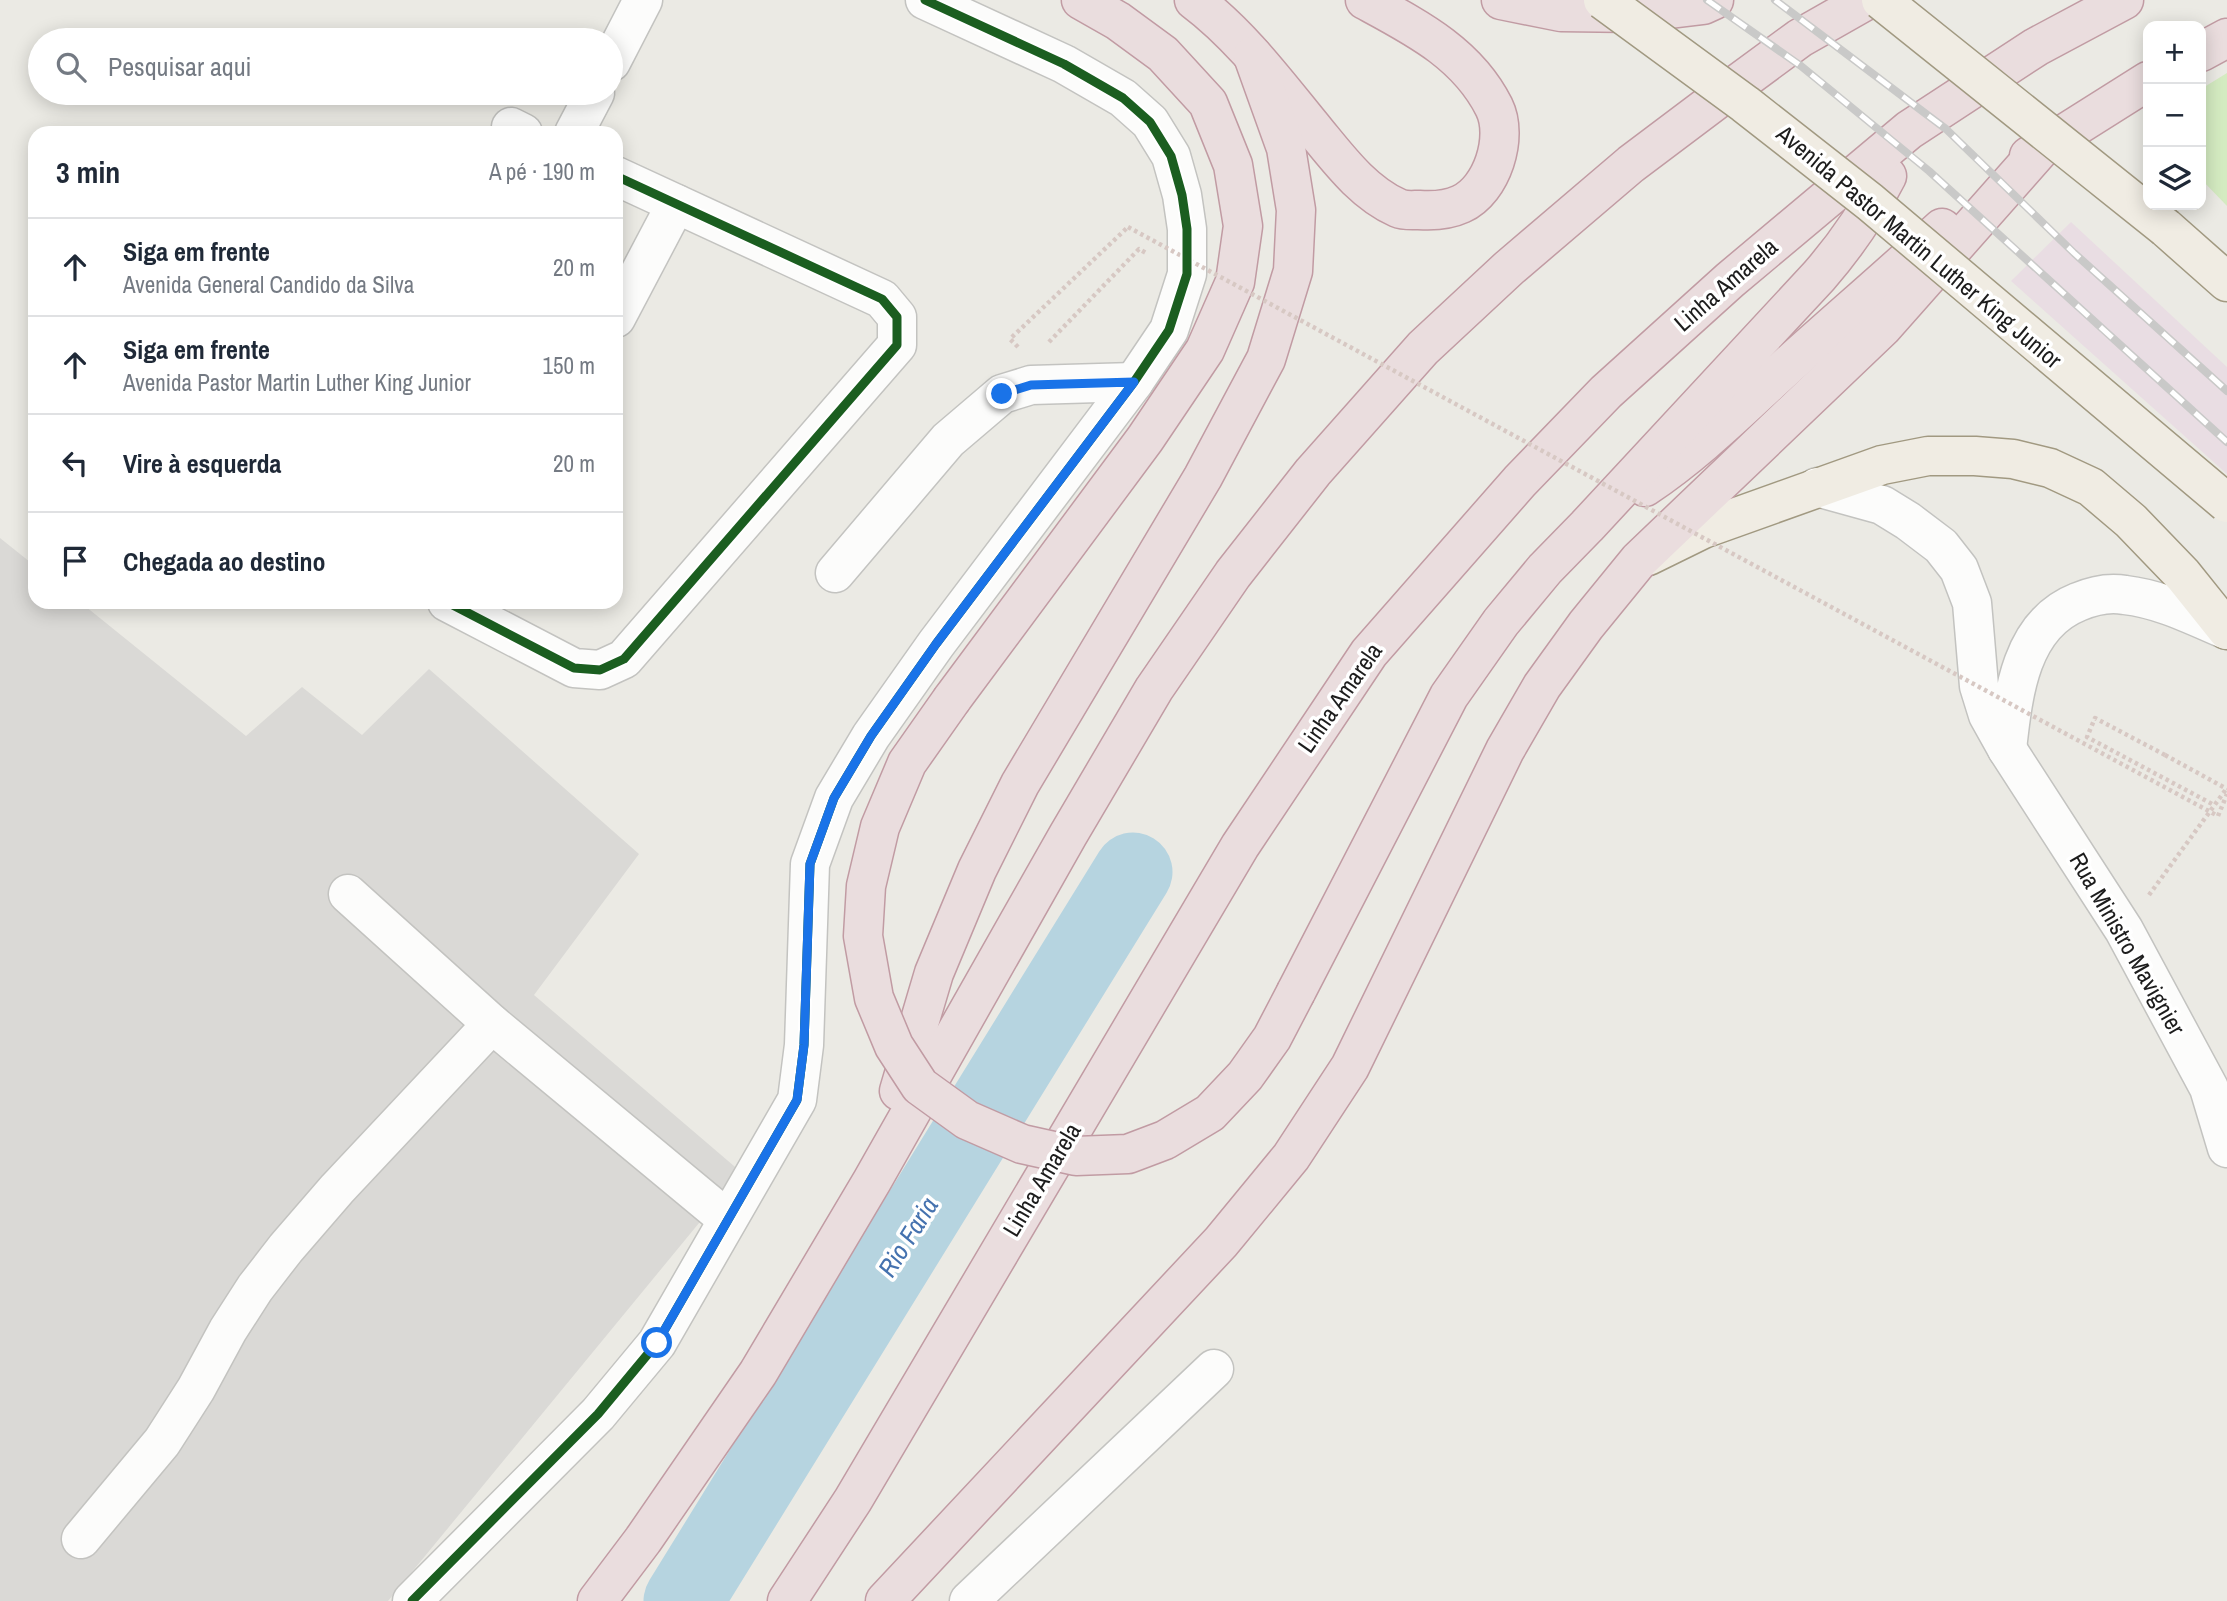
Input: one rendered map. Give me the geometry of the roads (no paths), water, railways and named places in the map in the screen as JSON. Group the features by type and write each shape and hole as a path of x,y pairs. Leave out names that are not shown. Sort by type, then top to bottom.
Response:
{"highway":[{"path":"1081,0 1118,20 1163,54 1208,103 1233,165 1243,226 1235,282 1205,350 1145,439 907,763 880,827 866,886 863,936 874,998 894,1046 920,1086 967,1120 1023,1144 1076,1156 1128,1154 1165,1140 1210,1113 1245,1076 1272,1038 1449,696 1501,622 1545,569 1845,246 1867,212 1909,130"},
{"path":"1194,0 1253,56 1330,149 1370,192 1401,209 1435,211 1462,204 1482,187 1493,167 1500,140 1496,110 1479,81 1447,48 1365,0"},
{"path":"1500,0 1561,12 1637,13 1703,5 1714,0"},
{"path":"597,1601 643,1540 758,1373 872,1181 1154,689 1233,574 1313,472 1423,348 1509,268 1631,164 1800,38 1841,0"},
{"path":"1800,38 1867,0"},
{"name":"Linha Amarela","path":"787,1601 853,1500 1240,846 1369,653 1520,481 1606,392 1730,280 1909,130 2036,47 2124,0"},
{"path":"2206,49 2227,38"},
{"path":"872,1181 933,973 977,870 1020,785 1203,477 1266,359 1293,271 1296,210 1286,148 1253,56"},
{"path":"1587,526 1686,458 2003,174 2044,145 2143,84"},
{"path":"885,1601 1221,1242 1290,1157 1350,1066 1505,750 1542,686 1586,625 1639,560 1883,327 2044,145"}],"main road":[{"name":"Avenida Pastor Martin Luther King Junior","path":"1603,0 1745,104 1870,202 2227,503"},
{"path":"1881,0 2166,228 2227,282"},
{"path":"1639,560 1703,529 1882,465 1928,456 2013,459 2050,468 2091,487 2131,521 2183,575 2227,630"}],"street":[{"path":"623,39 643,0"},
{"path":"412,1601 607,1404 657,1343 797,1100 804,1045 810,864 834,798 871,736 929,654 1134,382 1169,330 1188,274 1187,229 1182,195 1171,156 1150,122 1123,98 1064,64 925,0"},
{"path":"578,126 589,105"},
{"path":"465,609 574,668 600,670 624,659 897,345 897,317 882,299 623,179"},
{"path":"623,305 676,204"},
{"path":"835,573 948,440 1002,394 1031,385 1134,382"},
{"name":"Rua Ministro Mavignier","path":"1817,487 1882,505 1941,546 1959,569 1972,604 1979,686 1988,715 2007,749 2124,930 2218,1088 2227,1148"},
{"path":"2007,749 2012,702 2025,656 2044,625 2062,608 2091,596 2122,594 2157,601 2227,630"},
{"path":"348,894 492,1024 727,1219"},
{"path":"81,1539 162,1442 248,1298 286,1248 337,1189 492,1024"},
{"path":"969,1601 1214,1369"}],"waterway":[{"name":"Rio Faria","path":"683,1601 1133,872"}],"railway":[{"path":"1707,0 1801,66 1929,171 2227,442"},
{"path":"1775,0 1946,129 2074,253 2227,391"}]}
